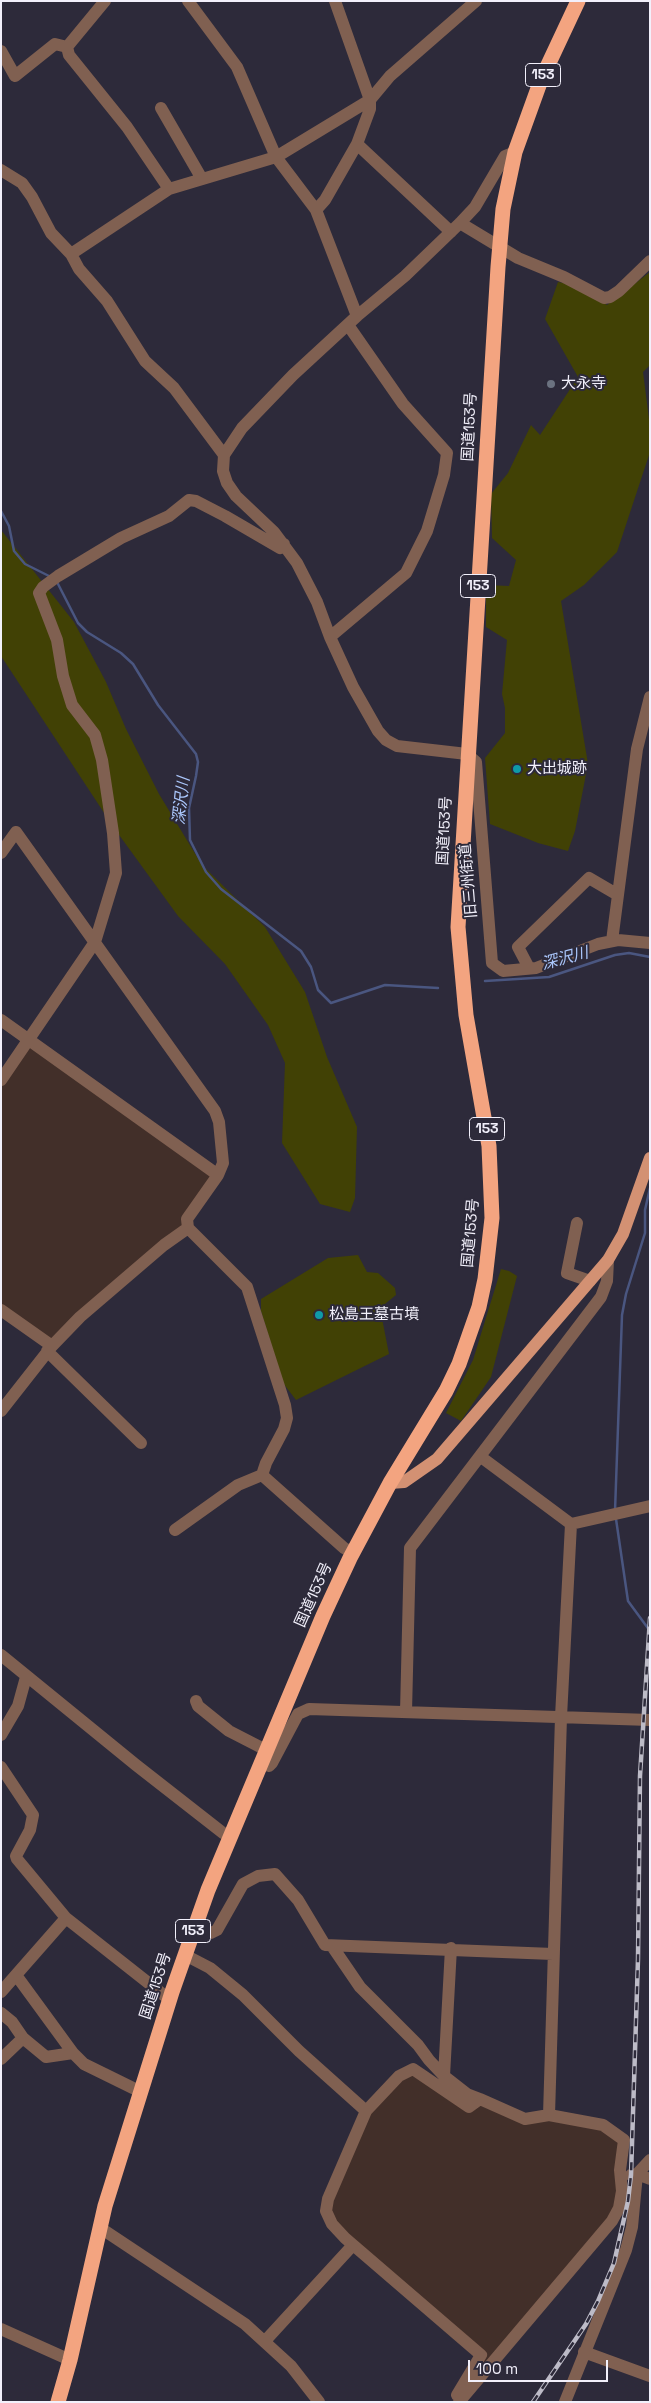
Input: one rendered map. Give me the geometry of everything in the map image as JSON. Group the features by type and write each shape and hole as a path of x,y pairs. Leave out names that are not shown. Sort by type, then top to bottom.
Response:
{"highway":[{"name":"国道153号","path":"58,2402 70,2360 99,2227 195,1926 230,1836 323,1616 353,1553 390,1483 446,1391 459,1364 479,1307 490,1251 492,1186 489,1146 466,1015 458,927 499,246 503,209 515,152 541,80 578,1"}],"main road":[{"path":"390,1483 404,1482 437,1459 608,1260 623,1234 650,1158"}],"street":[{"path":"67,46 104,1"},
{"path":"188,1 236,67 276,157 316,210 352,321 403,404 447,453 444,475 427,531 406,573 330,637"},
{"path":"316,210 325,200 357,144 370,109 370,100 335,1"},
{"path":"71,254 169,189 276,157 370,100 390,76 476,1"},
{"path":"1,51 15,76 55,44 67,46"},
{"path":"67,46 69,55 127,127 169,189"},
{"path":"161,108 202,179"},
{"path":"357,144 456,228 499,246 518,258 564,277 604,298 610,297 619,291 650,261"},
{"path":"467,754 397,746 386,740 378,731 353,687 330,637 317,602 297,563 284,544 231,489 224,471 224,455 242,428 293,375 352,321 406,276 456,228 475,207 505,156 515,152"},
{"path":"1,170 22,183 32,197 51,233 71,254 80,269 107,301 145,361 174,388 224,455"},
{"path":"1,1080 95,942 116,873 113,833 102,760 95,735 72,705 63,676 57,640 39,593 58,576 121,538 169,516 189,500 196,501 225,516 280,548 284,544"},
{"path":"612,941 640,732 650,697"},
{"name":"旧三州街道","path":"467,754 476,762 492,963 503,970 533,968"},
{"path":"1,853 16,832 215,1111 219,1122 223,1163 218,1175 187,1219 188,1228 247,1287 285,1405 287,1418 284,1429 266,1463 262,1475 238,1485 175,1530"},
{"path":"618,895 589,878 518,947 533,968 598,944 612,941 650,943"},
{"path":"1,1020 218,1175"},
{"path":"577,1223 567,1273 590,1281"},
{"path":"1,1411 49,1349 80,1317 188,1228"},
{"path":"406,1712 410,1548 601,1297 607,1281 608,1260"},
{"path":"1,1310 49,1349 141,1443"},
{"path":"481,1457 571,1524 650,1506"},
{"path":"262,1475 344,1548 353,1553"},
{"path":"549,2115 561,1717 571,1524"},
{"path":"1,1655 156,1781 223,1833 230,1836"},
{"path":"1,1735 18,1706 26,1676"},
{"path":"196,1701 198,1706 229,1732 266,1750"},
{"path":"260,1764 269,1766 272,1763 293,1722 303,1711 406,1712 650,1720"},
{"path":"1,1767 34,1815 30,1830 16,1856 17,1859 66,1918 170,2000"},
{"path":"195,1926 210,1933 217,1930 243,1884 258,1876 275,1874 298,1900 325,1945 451,1948 553,1954"},
{"path":"1,1992 66,1918"},
{"path":"332,1946 360,1987 418,2045 428,2060 444,2076 467,2094 525,2119 549,2115 603,2125 624,2140 620,2170 622,2191 620,2208 612,2221 459,2402"},
{"path":"444,2076 451,1948"},
{"path":"185,1955 210,1968 243,1995 299,2051 366,2111"},
{"path":"16,1975 73,2053 84,2064 141,2092"},
{"path":"1,2013 12,2022 23,2038 46,2058 73,2053"},
{"path":"1,2059 23,2038"},
{"path":"453,2402 481,2355 353,2245 332,2224 326,2211 328,2199 366,2111 399,2076 413,2069 470,2107 480,2099"},
{"path":"565,2402 597,2319 609,2297 626,2250 632,2227 637,2174 650,2160"},
{"path":"621,2176 637,2174 650,2179"},
{"path":"99,2227 245,2324 291,2366 319,2402"},
{"path":"265,2341 353,2245"},
{"path":"1,2329 70,2360"},
{"path":"584,2352 650,2376"}],"shaded area":[{"path":"650,272 650,365 643,372 650,427 650,452 617,552 584,585 561,601 588,764 575,831 568,851 538,843 490,824 485,758 505,733 505,708 502,694 507,640 486,627 486,585 509,586 516,560 492,538 491,494 508,473 531,425 540,435 578,377 545,319 558,282 574,285 607,305"},
{"path":"1,530 74,622 106,682 126,729 159,794 202,865 265,927 305,992 327,1057 357,1127 355,1198 350,1212 320,1204 282,1143 285,1063 268,1025 225,964 178,916 114,828 1,656"},
{"path":"29,1041 218,1175 188,1228 52,1346 1,1310 1,1080"},
{"path":"358,1255 367,1272 378,1273 395,1288 396,1295 380,1308 389,1354 296,1400 283,1383 261,1311 261,1299 328,1258"},
{"path":"501,1269 517,1276 491,1377 461,1421 446,1413 473,1360"},
{"path":"413,2069 515,2116 603,2125 624,2140 619,2208 460,2401 481,2355 332,2224 328,2199 366,2111"}],"waterway":[{"name":"深沢川","path":"1,511 9,526 14,551 25,564 51,577"},
{"name":"深沢川","path":"57,582 78,623 87,632 121,653 133,664 158,705 196,754 198,762 189,808 190,840 206,872 221,889 301,951 311,967 318,990 331,1003 385,985 438,988"},
{"name":"深沢川","path":"485,981 549,977 615,955 629,953 650,957"},
{"path":"615,1511 622,1315 626,1294 645,1233 645,1210 650,1188"},
{"path":"616,1519 628,1601 650,1631"}],"railway":[{"path":"533,2402 586,2324 598,2301 614,2263 628,2201 631,2175 638,1959 640,1776 650,1618"}],"place":[{"name":"大永寺","path":"551,384"},
{"name":"大出城跡","path":"517,769"},
{"name":"松島王墓古墳","path":"319,1315"}]}
